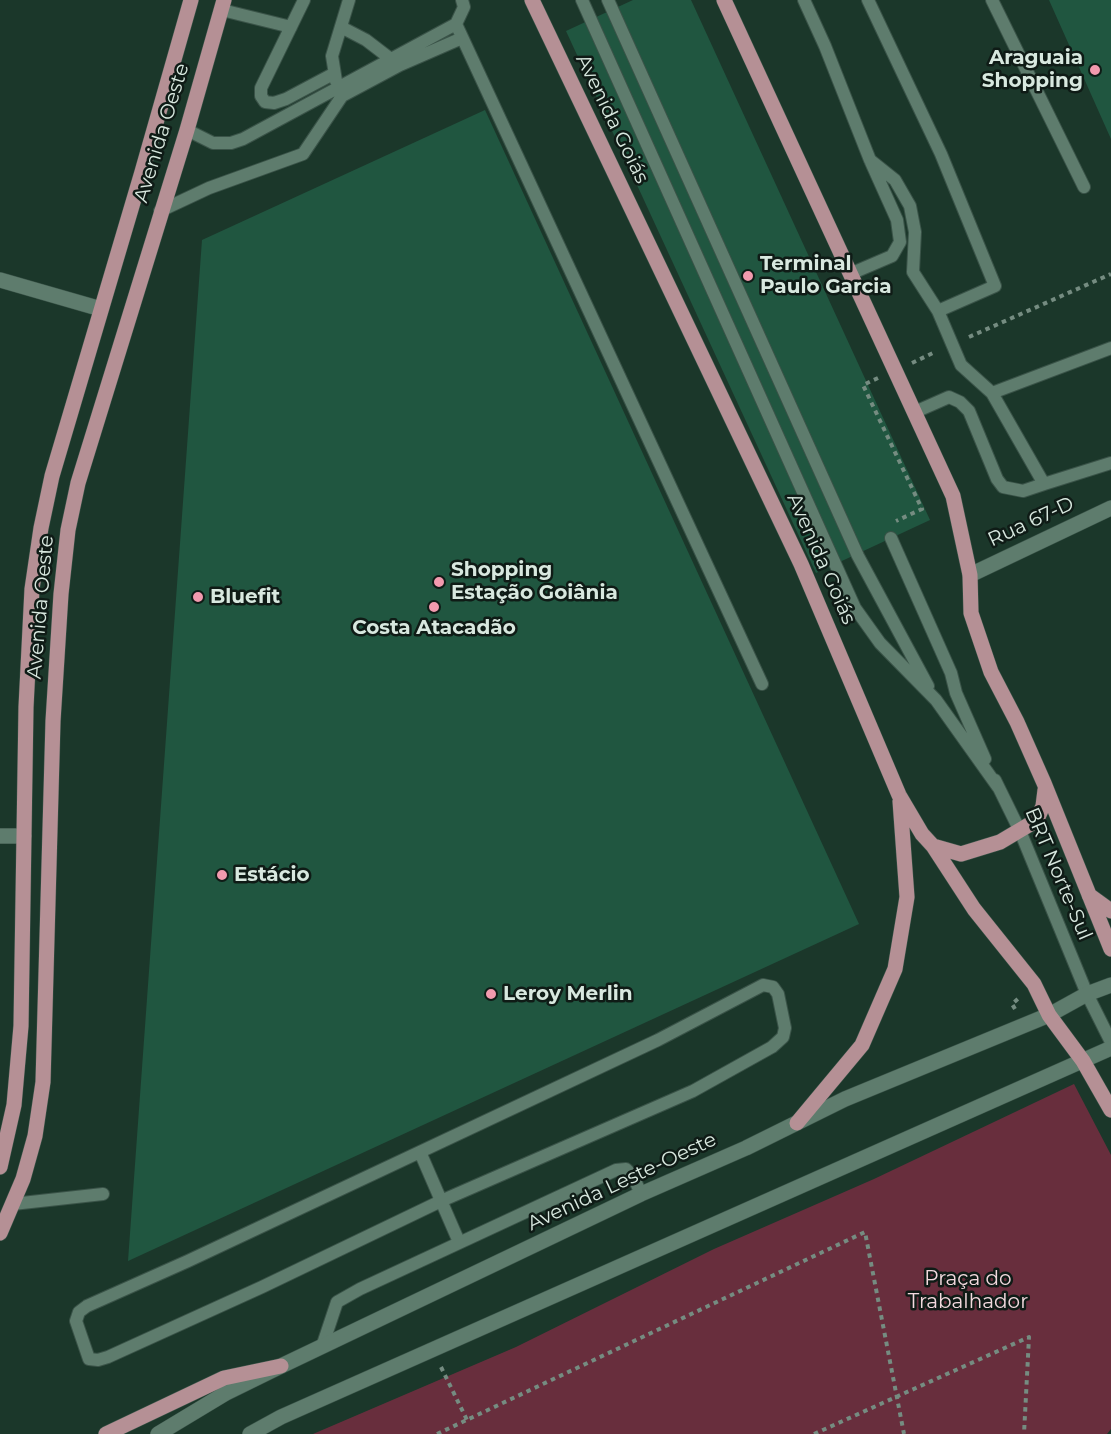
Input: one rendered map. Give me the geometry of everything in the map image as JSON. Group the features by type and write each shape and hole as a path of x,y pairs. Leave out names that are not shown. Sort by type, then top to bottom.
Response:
{"main road":[{"name":"Avenida Oeste","path":"0,1167 14,1105 21,1026 26,707 32,590 41,528 52,476 191,0"},
{"name":"Avenida Goiás","path":"532,0 801,564 899,795 922,834 933,846 974,909 1034,984 1049,1015 1083,1061 1111,1110"},
{"path":"724,0 953,496 970,575 972,612 991,672 1017,722 1044,783 1111,949"},
{"name":"Avenida Oeste","path":"0,1233 23,1179 35,1136 43,1082 53,721 61,594 68,530 78,483 160,211 187,130 223,5"},
{"path":"0,280 101,309"},
{"name":"Rua 67-D","path":"970,575 1111,508"},
{"path":"933,846 961,854 993,845 1020,831 1032,824 1042,810 1044,783"},
{"path":"797,1123 862,1045 895,969 907,897 899,795"},
{"path":"0,836 24,836"},
{"path":"1088,895 1111,911"},
{"name":"Avenida Leste-Oeste","path":"158,1434 226,1393 641,1194 746,1148 845,1099 1049,1015 1087,994 1111,985"},
{"path":"249,1434 281,1417 1111,1048"},
{"path":"106,1434 224,1378 281,1366"}],"lane":[{"path":"304,0 261,88 261,96 265,102 274,103 333,74"},
{"path":"340,92 333,74 332,56 349,0"},
{"path":"582,0 855,608 880,643 936,700"},
{"path":"608,0 858,556 936,700 998,787"},
{"path":"804,0 897,220 900,242 892,256 850,274"},
{"path":"868,0 941,154 995,286 938,311"},
{"path":"992,0 1084,187"},
{"path":"461,2 456,24 462,38 762,684"},
{"path":"223,5 291,27"},
{"path":"187,130 213,142 231,142 256,133 340,92 395,62 456,24"},
{"path":"341,27 366,40 395,62"},
{"path":"395,62 462,38"},
{"path":"160,211 209,188 303,154 340,92"},
{"path":"870,160 895,180 910,206 915,232 913,273 938,311 961,365 992,393 1044,484"},
{"path":"992,393 1111,348"},
{"path":"915,412 949,397 960,402 969,411 997,479 1003,487 1023,491 1111,463"},
{"path":"891,538 998,787"},
{"name":"BRT Norte-Sul","path":"998,787 1020,831 1087,994 1111,1042"},
{"path":"763,986 773,987 778,994 785,1028 783,1037 772,1047 693,1091 441,1201 262,1287 108,1357 98,1360 89,1359 76,1321 79,1312 87,1306 420,1152 658,1040 763,986"},
{"path":"420,1152 459,1242"},
{"path":"322,1347 337,1302 459,1242 616,1170 626,1169 633,1176 641,1194"},
{"path":"13,1203 103,1194"}],"path":[{"path":"894,521 922,508 863,385 1111,273"},
{"path":"437,1434 865,1232 904,1434"},
{"path":"814,1434 1029,1337 1024,1434"},
{"path":"432,1350 467,1420"}],"green space":[{"name":"Praça do Trabalhador","path":"1074,1084 1111,1155 1111,1429 1107,1434 313,1434 516,1347 714,1249 874,1179"}],"building":[{"name":"Terminal Paulo Garcia","path":"633,0 691,0 930,520 816,573 566,31"},
{"name":"Araguaia Shopping","path":"1049,0 1111,0 1111,139"},
{"name":"Shopping Estação Goiânia","path":"485,110 859,924 128,1261 202,240"}],"place":[{"name":"Araguaia Shopping","path":"1095,70"},
{"name":"Terminal Paulo Garcia","path":"748,276"},
{"name":"Shopping Estação Goiânia","path":"439,582"},
{"name":"Bluefit","path":"198,597"},
{"name":"Costa Atacadão","path":"434,607"},
{"name":"Estácio","path":"222,875"},
{"name":"Leroy Merlin","path":"491,994"}]}
